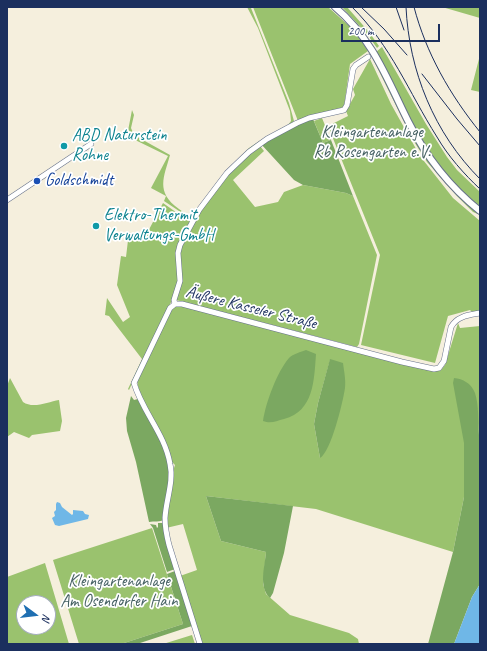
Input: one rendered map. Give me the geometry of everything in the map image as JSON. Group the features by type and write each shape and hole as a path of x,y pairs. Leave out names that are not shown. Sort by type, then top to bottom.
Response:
{"main road":[{"path":"335,7 357,28 373,50 383,67 408,122 428,155 455,188 480,210"}],"street":[{"name":"Äußere Kasseler Straße","path":"368,57 353,69 347,105 344,110 308,118 267,139 249,152 218,184 196,215 180,245 178,253 180,281 174,300 175,304 182,304 402,362 434,369 439,368 444,361 451,327 454,322 462,317 480,313"},
{"path":"7,200 91,144"},
{"path":"175,304 170,308 134,383 169,457 171,474 165,517 166,535 200,644"}],"green space":[{"path":"247,7 251,8 289,103 294,121 293,122 251,148 191,219 164,201 166,196 151,188 168,156 127,136 132,110 134,115 131,128 134,135 170,155 163,184 164,190 171,203 189,215 193,215 237,160 249,148 288,125 291,121 290,111 258,28"},
{"path":"253,7 328,7 356,32 368,51 350,64 344,107 298,121"},
{"path":"342,7 347,7 369,32 379,46 377,48 367,34"},
{"path":"442,7 480,7 480,18"},
{"path":"382,47 426,124 447,157 457,170 480,192 480,208 449,178 420,139 376,52"},
{"path":"373,54 417,141 480,213 480,215 473,212 457,196 427,162 413,140 372,57"},
{"path":"480,55 480,92 471,90"},
{"name":"Kleingartenanlage Rb Rosengarten e.V.","path":"370,59 391,104 420,156 453,198 480,221 480,311 472,312 470,310 448,316 435,363 361,345 380,255 328,126 348,116 346,111 355,95 353,89"},
{"path":"322,118 331,140 323,143 314,121"},
{"path":"313,119 323,143 331,140 353,196 346,193 303,185 294,180 261,144 300,123"},
{"path":"260,146 264,151 233,180 255,207 278,202 284,192 303,185 346,193 353,196 377,255 359,344 357,347 176,300 179,251 196,217 219,185 237,165"},
{"path":"163,203 190,222 179,244 179,279 173,298 129,390 128,389 142,359 109,316 105,315 107,298 123,322 130,317 117,285 121,256 126,257 129,232 144,239"},
{"path":"175,306 185,306 434,371 441,370 445,365 458,323 460,328 480,326 480,454 477,408 464,443 464,497 453,552 316,509 206,496 221,541 266,552 263,584 266,594 290,615 349,633 358,639 359,644 202,644 180,576 197,570 183,524 166,528 172,474 175,465 171,461 139,391 137,380 170,312","holes":["330,360 320,458 314,424 318,403"]},
{"path":"306,350 316,354 313,384 307,402 294,415 274,422 263,421 267,405 280,371 289,358"},
{"path":"330,359 343,363 345,388 342,404 332,437 324,454 320,458 314,424"},
{"path":"10,378 23,402 27,404 36,405 59,400 62,421 60,431 32,435 29,438 14,432 7,437 7,386"},
{"path":"454,378 461,379 469,384 475,393 477,403 481,510 480,584 472,597 454,644 428,644 453,552 464,497 464,443 453,383"},
{"path":"131,396 134,400 138,399 163,445 170,469 164,520 162,521 149,522 136,462 127,431 126,418"},
{"path":"206,496 293,506 284,553 273,593 270,598 266,593 263,582 266,552 221,541"},
{"path":"158,523 164,523 175,569 167,572 153,528 150,524 156,525 157,528"},
{"name":"Kleingartenanlage Am Osendorfer Hain","path":"152,528 183,624 121,644 79,644 53,560"},
{"path":"45,563 54,595 16,595 16,635 56,635 56,600 69,644 7,644 7,577"},
{"path":"175,571 192,626 137,644 121,644 183,624 167,574"},
{"path":"192,635 195,644 163,644"}],"water":[{"path":"57,502 60,503 62,507 72,515 73,510 83,511 85,514 89,515 88,519 59,526 55,525 52,518 55,516 54,512 56,510"},
{"path":"480,584 480,644 454,644 472,597"}],"railway":[{"path":"352,7 366,22 389,54 441,144 462,171 480,189"},
{"path":"361,7 384,29 407,55"},
{"path":"396,7 404,30"},
{"path":"406,7 412,54 427,100 449,142 480,179"},
{"path":"414,7 425,41 440,73 469,118 480,132"},
{"path":"422,74 480,146"}],"place":[{"name":"ABD Naturstein Rohne","path":"64,146"},
{"name":"Goldschmidt","path":"37,181"},
{"name":"Elektro-Thermit Verwaltungs-GmbH","path":"96,226"}]}
